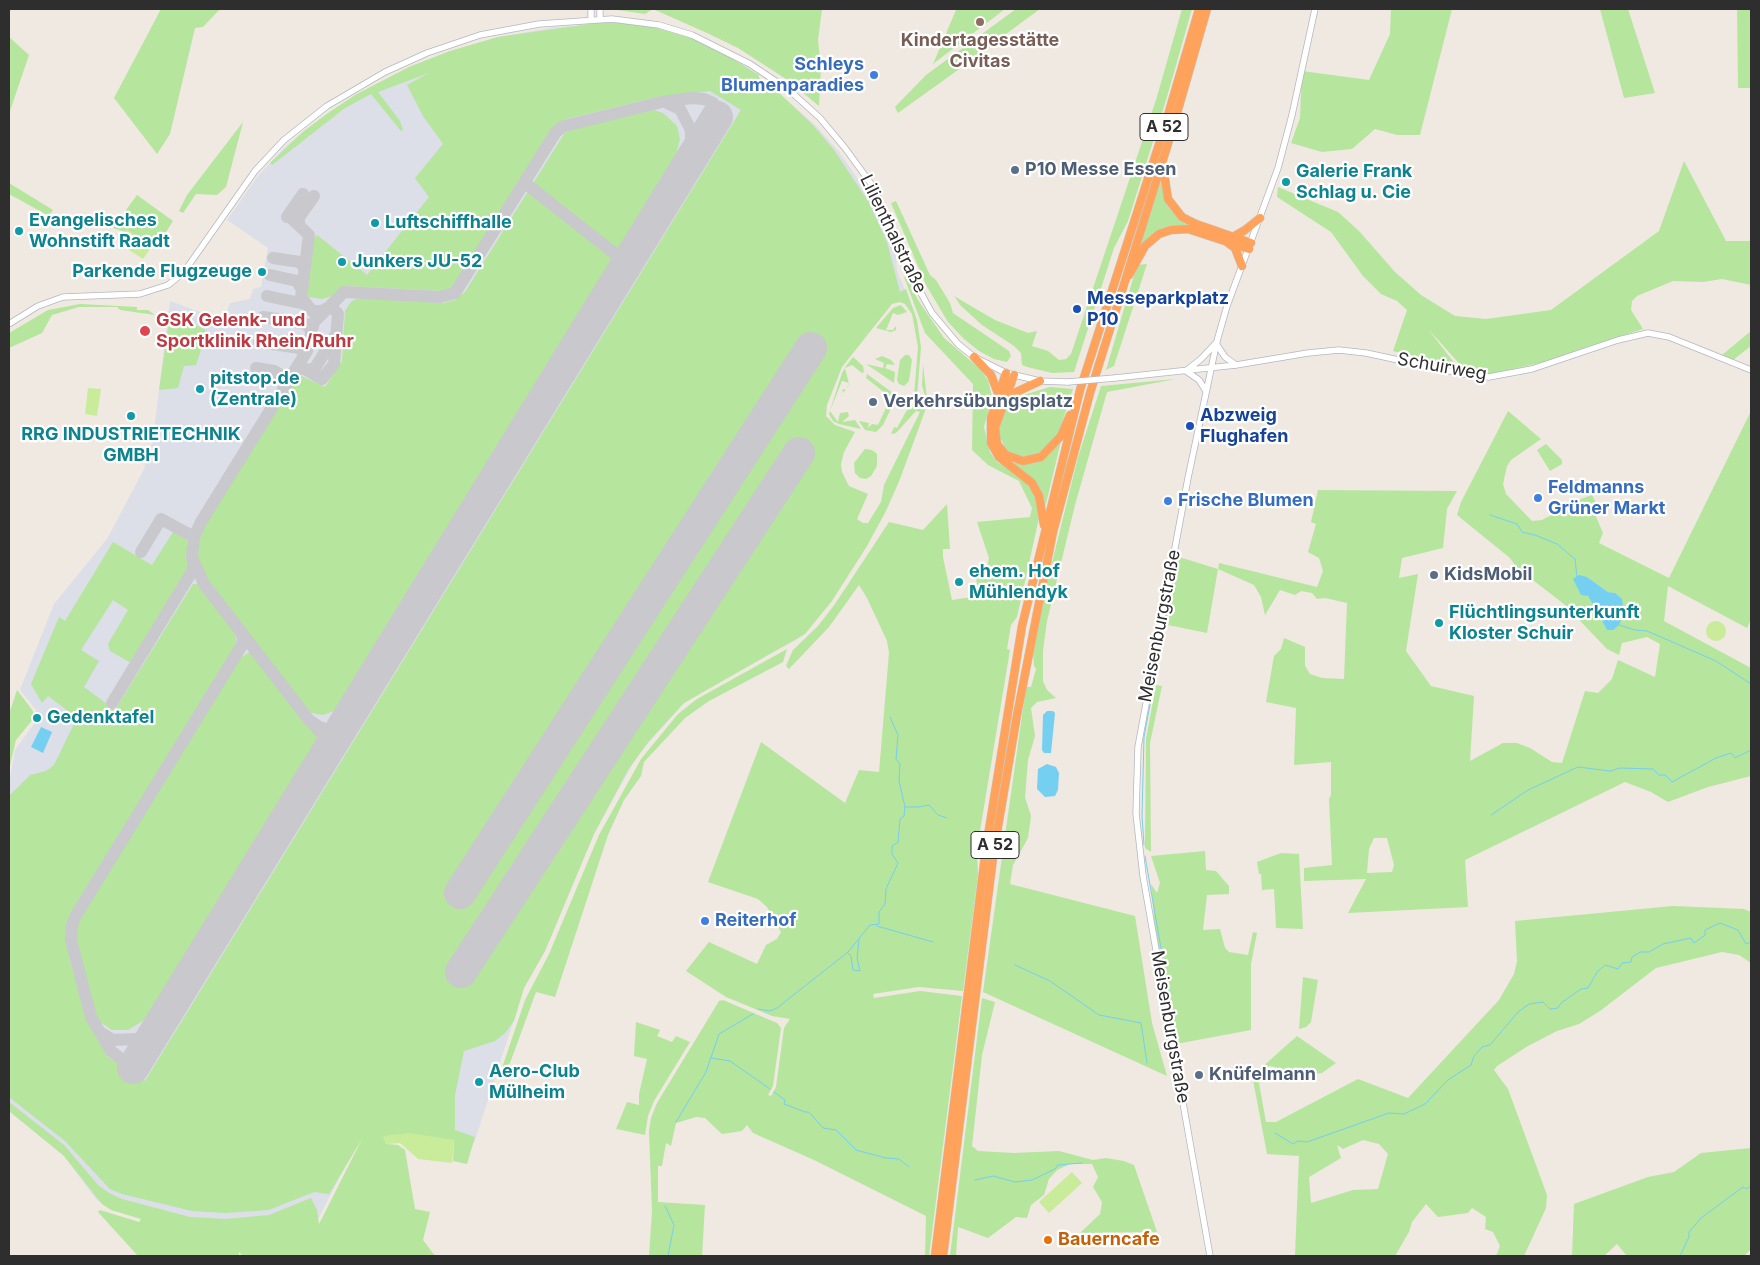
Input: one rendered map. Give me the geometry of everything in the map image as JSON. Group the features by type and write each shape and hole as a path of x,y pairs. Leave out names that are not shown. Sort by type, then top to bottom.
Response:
{"highway":[{"name":"A 52","path":"935,1256 996,776 1022,626 1080,390 1163,132 1199,9"},
{"name":"A 52","path":"943,1256 994,850 1017,715 1053,532 1076,439 1163,160 1207,9"},
{"path":"1163,160 1166,192 1177,212 1196,224 1250,246"},
{"path":"1119,297 1140,254 1159,234 1170,230 1188,229 1230,239 1246,230 1260,218"},
{"path":"1230,239 1242,266"},
{"path":"974,357 991,375 998,393"},
{"path":"1010,374 995,428 997,444 1006,455 1014,460 1033,460 1049,451 1061,436 1080,390"},
{"path":"1010,374 998,393 989,428 991,443 1000,457 1026,477 1036,489 1041,504 1045,530"},
{"path":"1004,401 1012,394 1040,382"}],"main road":[{"path":"591,9 591,19"},
{"path":"600,9 600,18"},
{"name":"Meisenburgstraße","path":"1210,1256 1142,876 1136,813 1138,747 1206,391 1217,343 1242,266 1278,168 1292,115 1315,9"},
{"name":"Lilienthalstraße","path":"9,324 38,306 63,297 140,294 155,291 168,285 184,272 265,159 303,124 354,89 407,61 456,42 515,28 600,18 640,21 692,35 750,64 806,105 839,140 872,185 922,296 932,313 958,344 974,357 1010,374 1040,382 1068,382 1212,368"},
{"name":"Schuirweg","path":"1212,368 1308,352 1348,350 1468,375 1489,377 1526,370 1618,340 1648,333 1669,337 1751,370"},
{"path":"1206,391 1199,380 1186,371 1217,343 1225,356 1236,365"}],"shaded area":[{"path":"597,25 748,70 778,92 817,127 839,152 862,185 882,223 896,256 897,271 905,290 894,296 841,363 823,410 840,455 832,601 798,639 732,674 684,703 637,756 594,834 545,951 524,988 474,1143 409,1133 360,1138 299,1256 111,1210 96,1199 64,1156 9,1111 9,783 15,750 37,720 36,710 20,690 54,604 107,539 144,469 153,439 170,301 216,318 225,316 230,303 250,299 253,289 261,287 268,248 227,220 257,177 285,147 304,131 355,95 409,67 450,51 498,37 556,27"}],"green space":[{"path":"161,9 220,9 203,27 195,28 170,134 157,154 114,98"},
{"path":"611,9 653,9 645,14"},
{"path":"653,9 822,9 818,40 821,69 819,106 786,79 738,48"},
{"path":"1005,9 933,64 956,10"},
{"path":"1016,9 1040,9 991,45 984,55 976,57 898,113 895,107 926,75"},
{"path":"1182,9 1192,9 1167,97 1128,221 1114,248 1074,372 1052,373 1022,365 1021,353 1014,346 982,325 961,306 954,296 995,320 1028,333 1037,331 1032,346 1048,351 1059,360 1066,359 1071,354 1156,100"},
{"path":"1391,9 1452,9 1420,135 1397,135 1375,129 1352,149 1322,152 1291,143 1300,118 1302,71 1369,80 1390,34"},
{"path":"1600,9 1628,9 1655,93 1624,98"},
{"path":"1737,9 1751,9 1751,88 1738,88"},
{"path":"596,23 627,23 656,28 691,38 720,51 759,75 759,78 778,92 813,125 834,150 868,201 887,242 900,292 906,289 917,320 921,347 917,397 914,396 918,347 912,314 905,304 900,302 892,304 842,367 827,405 826,416 835,425 855,432 844,452 841,464 842,472 849,486 868,494 857,519 863,523 868,523 881,502 884,485 920,412 916,411 896,433 891,434 894,427 897,428 907,410 911,409 917,402 926,400 922,385 923,364 927,400 925,411 900,479 886,511 867,546 832,601 805,634 684,703 649,741 628,770 594,834 545,951 524,988 514,1021 505,1033 495,1041 464,1051 455,1095 455,1130 475,1137 467,1164 453,1161 454,1140 384,1136 386,1144 398,1145 405,1150 415,1209 430,1212 423,1240 435,1256 243,1256 239,1252 239,1256 138,1256 98,1212 100,1210 139,1222 141,1219 111,1210 102,1204 64,1156 9,1111 9,1102 64,1145 98,1185 109,1193 122,1199 190,1217 225,1219 269,1215 311,1198 317,1210 319,1224 362,1139 329,1194 314,1192 269,1210 225,1213 192,1211 122,1194 110,1189 65,1141 9,1097 9,796 30,775 46,771 54,765 73,726 68,711 48,696 42,703 31,684 59,617 65,621 113,542 152,565 173,532 187,540 187,570 131,663 110,651 108,644 128,610 113,600 81,650 99,661 84,687 115,710 193,584 198,584 236,634 236,645 70,914 66,929 70,961 90,1026 108,1057 145,1081 741,110 710,91 649,99 566,119 555,126 458,282 452,288 442,291 346,286 332,296 322,299 309,297 305,291 313,240 317,235 367,275 429,197 415,178 443,144 423,116 407,85 429,73 378,92 400,121 403,130 401,131 371,94 345,108 272,165 270,163 304,131 328,113 355,95 409,67 450,51 498,37"},
{"path":"9,37 29,55 9,114"},
{"path":"654,110 663,113 677,126 680,139 676,155 334,711 323,715 312,713 307,710 210,584 197,556 198,542 205,525 297,374 325,387 342,361 345,311 351,302 358,298 443,303 455,300 465,292 564,134 569,130"},
{"path":"243,122 226,187 217,195 196,194 183,213 179,211 187,195"},
{"path":"1684,161 1726,241 1751,241 1751,285 1722,279 1703,282 1673,281 1637,296 1632,301 1631,310 1643,329 1575,351 1576,355 1490,374 1466,371 1428,329 1459,369 1393,351 1407,310 1397,301 1381,294 1363,276 1331,232 1277,197 1278,187 1338,212 1359,231 1395,272 1421,295 1455,316 1486,319 1551,310 1659,231"},
{"path":"1162,178 1167,205 1184,221 1206,230 1173,228 1138,252"},
{"path":"9,183 53,210 49,216 9,194"},
{"path":"137,195 173,221 156,248 127,230 125,232 113,228"},
{"path":"896,201 930,275 936,280 950,303 953,313 1009,351 1011,356 1007,362 994,359 979,351 948,322 926,285 891,203"},
{"path":"127,230 152,246 143,259 118,243"},
{"path":"1147,264 1114,366 1106,370 1137,265"},
{"path":"907,276 918,300 944,338 980,369 988,380 992,397 984,427 990,452 997,462 1024,478 1035,493 1039,505 1039,518 1017,617 1011,625 1007,649 1010,650 977,849 978,875 963,991 919,987 873,994 874,998 920,991 962,996 929,1256 925,1256 926,1216 814,1160 753,1133 747,1125 742,1131 722,1134 705,1118 696,1117 676,1123 671,1146 666,1143 662,1166 658,1166 658,1202 705,1205 702,1256 649,1256 652,1211 649,1131 651,1118 657,1103 719,1001 723,1000 777,1023 781,1028 773,1086 768,1095 771,1096 776,1087 784,1028 790,1019 772,1016 726,997 686,971 709,942 757,964 766,945 777,939 781,932 767,907 758,899 708,882 761,742 845,803 859,770 879,772 889,653 887,641 859,585 829,627 789,669 786,666 793,650 818,626 835,604 889,522 923,530 947,504 950,549 943,549 943,557 952,600 979,596 976,578 986,573 989,558 977,522 1030,517 1032,508 1019,481 988,465 972,450 973,384 925,333 904,277"},
{"path":"80,304 137,307 137,310 148,310 155,315 120,310 117,307 79,307 52,315 42,333 9,348 9,333 48,310"},
{"path":"901,305 907,312 898,315 893,313 886,330 893,330 896,326 896,330 891,332 876,328 893,308"},
{"path":"181,317 207,331 196,365 184,366 178,388 159,390 169,320"},
{"path":"1751,331 1751,346 1733,360 1722,355"},
{"path":"905,355 909,355 912,360 909,381 904,386 899,384 897,380 900,360"},
{"path":"882,356 891,360 895,365 887,364 885,368 895,372 894,383 866,364 883,368 884,363 875,359"},
{"path":"853,357 863,366 864,372 862,373 852,365 845,368 849,383 842,381 830,411 838,422 840,413 848,412 849,416 842,422 855,420 861,429 839,424 833,421 829,414 842,373 846,366"},
{"path":"867,374 897,396 883,425 876,432 865,430 859,421 869,423 868,428 872,424 878,425 892,395 889,396 866,378"},
{"path":"1176,379 1107,392 1075,505 1047,621 1043,651 1043,681 1047,690 1056,698 1037,702 1031,708 1035,736 1028,760 1025,797 1031,816 1028,838 1013,865 1010,884 1135,916 1152,1023 1167,1076 983,992 1026,687 1031,687 1036,669 1033,654 1044,595 1078,457 1101,386"},
{"path":"1050,387 1073,389 1058,435 1046,448 1032,457 1019,458 1007,451 998,434 1000,421 1008,405 1020,396"},
{"path":"88,388 101,389 97,416 85,414"},
{"path":"1508,411 1541,439 1511,460 1507,466 1503,484 1506,494 1532,521 1542,520 1559,511 1562,506 1592,495 1597,505 1594,512 1603,533 1599,543 1669,578 1751,411 1751,619 1747,628 1668,586 1664,621 1751,668 1751,776 1708,787 1668,802 1651,792 1625,782 1465,860 1468,907 1348,913 1366,879 1304,881 1304,868 1332,865 1329,799 1331,795 1331,762 1294,765 1296,708 1266,702 1274,656 1281,649 1284,638 1305,647 1305,666 1310,674 1322,678 1344,679 1347,603 1325,598 1317,599 1312,593 1301,591 1295,595 1280,590 1265,615 1261,597 1254,585 1218,569 1219,563 1317,587 1323,571 1319,558 1308,552 1316,524 1311,522 1318,490 1457,491 1447,509 1443,548 1402,558 1399,578 1418,574 1406,651 1431,686 1474,696 1470,761 1503,743 1517,743 1530,748 1552,762 1562,763 1585,691 1598,693 1612,679 1618,660 1655,677 1660,644 1647,637 1622,643 1619,655 1607,649 1564,604 1517,568 1510,558 1457,515 1461,502","holes":["1587,577 1608,592 1615,593 1607,630 1588,596","1374,838 1387,838 1394,865 1392,872 1367,873 1369,849"]},
{"path":"1061,441 1045,508 1035,481 1013,463 1035,463 1047,457"},
{"path":"1546,444 1562,460 1562,464 1550,471 1537,450"},
{"path":"865,449 872,450 877,454 877,466 871,476 866,479 860,478 855,473 854,463"},
{"path":"1179,557 1218,569 1207,633 1168,625"},
{"path":"1712,621 1720,621 1726,627 1726,635 1720,641 1712,641 1706,635 1706,627"},
{"path":"787,649 783,662 709,701 685,718 644,762 641,776 624,800 608,835 555,997 536,992 510,1063 501,1071 525,1000 549,954 599,835 641,759 678,714 697,699"},
{"path":"250,652 318,738 146,1019 128,1030 112,1030 99,1021 93,1008 76,938 79,920 240,658"},
{"path":"1156,685 1162,686 1150,743 1151,852 1145,848 1146,739"},
{"path":"17,690 33,711 34,718 16,740 9,770 9,714"},
{"path":"1205,851 1206,870 1216,871 1229,886 1229,894 1207,895 1203,930 1220,929 1225,948 1229,952 1248,955 1253,932 1257,933 1251,964 1251,1030 1176,1044 1155,929 1151,884 1157,893 1160,883 1151,856"},
{"path":"1281,853 1299,854 1303,929 1276,928 1274,889 1262,890 1261,874 1259,874 1257,862"},
{"path":"1673,906 1744,909 1751,912 1751,963 1739,955 1722,952 1656,968 1600,1011 1579,1024 1557,1031 1528,1046 1497,1066 1494,1070 1508,1089 1547,1195 1546,1208 1524,1256 1496,1256 1500,1246 1493,1232 1485,1229 1486,1217 1472,1208 1468,1213 1438,1217 1426,1204 1412,1222 1409,1232 1395,1256 1295,1256 1299,1156 1267,1154 1251,1069 1261,1068 1297,1036 1336,1063 1322,1073 1307,1075 1270,1066 1257,1072 1266,1122 1276,1122 1358,1079 1408,1098 1499,1000 1514,974 1517,961 1515,921","holes":["1363,1140 1379,1144 1388,1154 1378,1189 1353,1190 1311,1203 1309,1177 1341,1158 1337,1145 1343,1149"]},
{"path":"1303,977 1318,980 1311,1022 1306,1027 1299,1029"},
{"path":"982,998 995,1002 982,1055 972,1146 978,1151 1014,1153 1059,1151 1093,1160 1106,1158 1134,1165 1157,1232 1080,1233 1100,1214 1102,1202 1093,1187 1098,1177 1092,1164 1070,1164 1057,1170 1049,1179 1044,1195 1031,1205 1027,1218 1016,1217 988,1238 958,1227 956,1256 950,1256"},
{"path":"636,1022 660,1030 657,1036 672,1042 676,1036 690,1042 654,1101 648,1116 645,1135 616,1129 627,1102 639,1105 639,1094 647,1059 634,1056"},
{"path":"409,1133 454,1140 452,1163 418,1159 400,1143 386,1144 383,1136"},
{"path":"1751,1148 1751,1249 1744,1256 1627,1256 1617,1244 1604,1256 1572,1256 1574,1204 1648,1177 1674,1172 1701,1153"},
{"path":"1072,1172 1082,1183 1049,1213 1039,1202"}],"water":[{"path":"1579,575 1587,577 1608,592 1615,593 1622,599 1624,613 1619,625 1613,630 1607,630 1588,596 1581,595 1573,579"},
{"path":"1047,711 1055,713 1051,753 1044,753 1042,750 1043,715"},
{"path":"41,727 52,732 43,753 31,747"},
{"path":"1047,764 1056,767 1059,773 1058,790 1055,796 1045,797 1037,789 1038,769"}],"waterway":[{"path":"1490,515 1517,524 1522,532 1557,544 1575,559 1577,577"},
{"path":"1144,845 1142,816 1144,737 1177,559"},
{"path":"1619,625 1635,630 1647,631 1716,661 1751,684"},
{"path":"758,1009 770,1011 777,1008 848,952 870,925 879,924 879,912 885,904 886,889 898,863 892,854 892,846 898,842 900,819 904,816 905,807 899,781 900,764 896,759 898,735 890,717"},
{"path":"1491,815 1528,790 1578,767 1610,771 1620,768 1653,769 1659,775 1665,775 1672,782 1716,758 1731,753 1735,758 1751,750"},
{"path":"905,807 929,805 938,815 947,818"},
{"path":"1145,856 1179,1052"},
{"path":"1275,1133 1293,1144 1298,1141 1307,1142 1389,1113 1404,1114 1425,1104 1448,1080 1471,1065 1474,1056 1482,1047 1490,1045 1518,1012 1529,1004 1543,1002 1550,1009 1558,1008 1561,1003 1581,989 1588,988 1597,972 1605,965 1618,969 1622,963 1631,962 1632,957 1640,952 1649,952 1663,944 1691,938 1694,943 1705,935 1705,930 1720,923 1738,930 1746,944 1751,942"},
{"path":"877,926 933,942"},
{"path":"848,953 851,956 853,970 860,971 857,958 859,940"},
{"path":"1015,965 1050,981 1099,1015 1141,1023 1147,1063"},
{"path":"676,1122 706,1072 719,1034 753,1014"},
{"path":"711,1058 730,1061 770,1089"},
{"path":"774,1092 785,1100 784,1104 809,1112 823,1128 836,1130 856,1150 886,1158 899,1159 909,1167"},
{"path":"975,1180 993,1176 1015,1182 1032,1180 1055,1169 1058,1165 1082,1163"},
{"path":"1680,1256 1689,1237 1689,1232 1701,1218 1743,1187 1747,1189 1751,1186"},
{"path":"665,1206 674,1225 668,1256"}],"taxiway":[{"path":"349,717 341,725 328,729 319,727 309,720 204,584 192,558 194,537 201,522 307,351 314,322 344,292 440,297 455,293 556,132 564,126 662,102 692,98 704,99 713,103 717,108 717,117"},
{"path":"665,102 680,109 691,130 691,151 679,179"},
{"path":"525,183 628,264"},
{"path":"287,217 303,194"},
{"path":"300,226 298,219 314,196"},
{"path":"291,212 292,219 309,235 301,297 312,311 323,311"},
{"path":"273,258 300,262 304,268"},
{"path":"270,275 297,281 301,288"},
{"path":"267,296 305,304"},
{"path":"294,371 303,368 322,379 334,364 338,314 333,308 325,309"},
{"path":"263,317 303,323 310,327 311,332"},
{"path":"307,370 315,368 335,336"},
{"path":"259,342 300,348 303,357"},
{"path":"256,368 274,371 289,380"},
{"path":"141,552 161,519 194,537"},
{"path":"112,703 193,570 193,564"},
{"path":"133,1068 111,1051 91,1017 71,940 72,926 75,917 242,645 243,638 241,632"},
{"path":"314,725 323,735 326,742 327,751 324,758"},
{"path":"101,1033 113,1040 137,1039 149,1035 160,1026"}],"runway":[{"path":"133,1068 717,117"},
{"path":"460,893 811,348"},
{"path":"461,972 799,453"}],"place":[{"name":"Kindertagesstätte Civitas","path":"980,22"},
{"name":"Schleys Blumenparadies","path":"874,75"},
{"name":"P10 Messe Essen","path":"1015,170"},
{"name":"Galerie Frank Schlag u. Cie","path":"1286,182"},
{"name":"Luftschiffhalle","path":"375,223"},
{"name":"Evangelisches Wohnstift Raadt","path":"19,231"},
{"name":"Junkers JU-52","path":"342,262"},
{"name":"Parkende Flugzeuge","path":"262,272"},
{"name":"Messeparkplatz P10","path":"1077,309"},
{"name":"GSK Gelenk- und Sportklinik Rhein/Ruhr","path":"145,331"},
{"name":"pitstop.de (Zentrale)","path":"200,389"},
{"name":"Verkehrsübungsplatz","path":"873,402"},
{"name":"RRG INDUSTRIETECHNIK GMBH","path":"131,416"},
{"name":"Abzweig Flughafen","path":"1190,426"},
{"name":"Feldmanns Grüner Markt","path":"1538,498"},
{"name":"Frische Blumen","path":"1168,501"},
{"name":"KidsMobil","path":"1434,575"},
{"name":"ehem. Hof Mühlendyk","path":"959,582"},
{"name":"Flüchtlingsunterkunft Kloster Schuir","path":"1439,623"},
{"name":"Gedenktafel","path":"37,718"},
{"name":"Reiterhof","path":"705,921"},
{"name":"Knüfelmann","path":"1199,1075"},
{"name":"Aero-Club Mülheim","path":"479,1082"},
{"name":"Bauerncafe","path":"1048,1240"}]}
